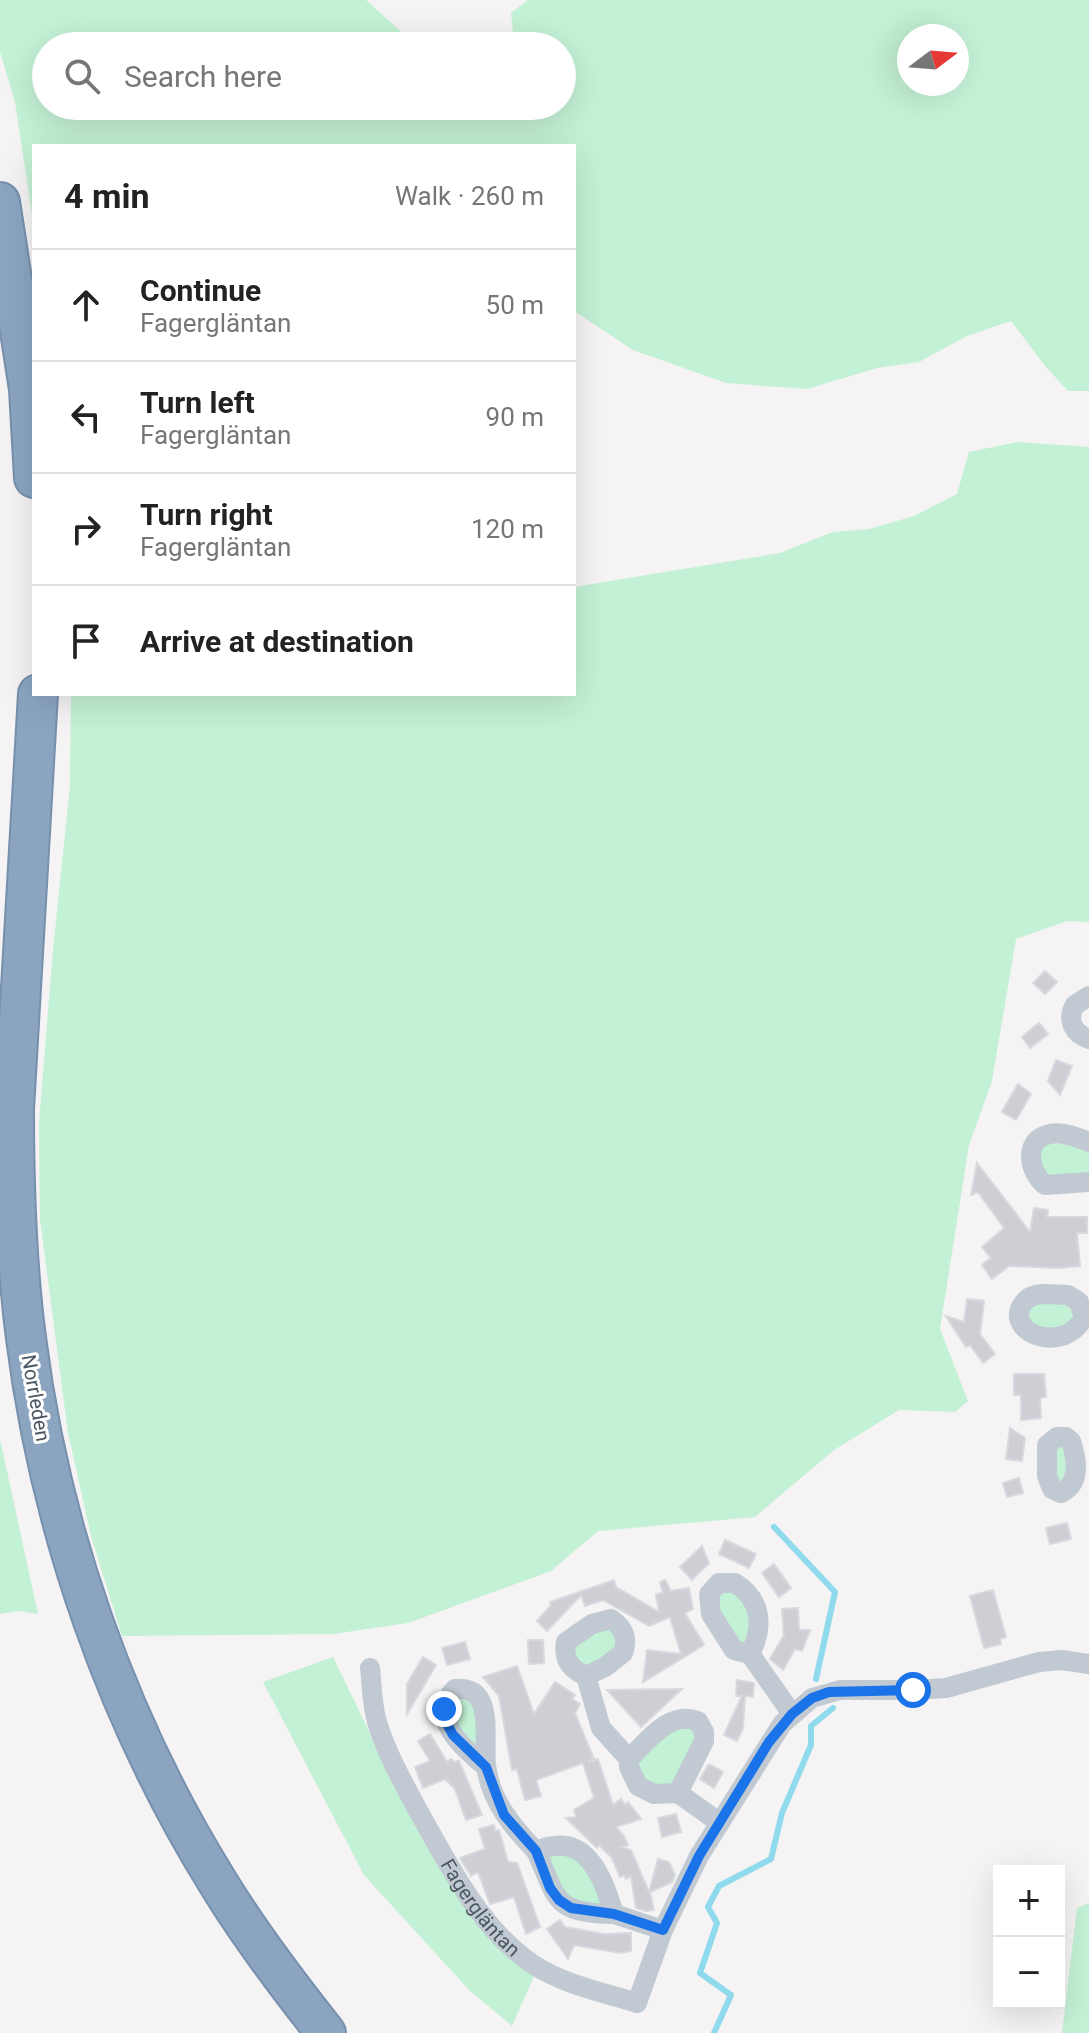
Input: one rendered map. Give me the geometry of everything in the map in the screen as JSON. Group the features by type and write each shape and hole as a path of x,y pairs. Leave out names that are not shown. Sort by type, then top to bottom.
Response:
{"highway":[{"path":"0,202 29,389 32,442"},
{"name":"Norrleden","path":"38,696 14,1109 14,1177 26,1337 45,1451 75,1566 139,1734 216,1880 278,1971 326,2033"}],"street":[{"path":"1089,996 1074,1005 1071,1018 1075,1031 1089,1039"},
{"path":"1089,1142 1058,1133 1047,1134 1037,1141 1030,1162 1036,1177 1045,1185 1089,1182"},
{"path":"750,1654 792,1714"},
{"name":"Fagergläntan","path":"370,1668 376,1720 399,1775 462,1885 509,1945 535,1966 564,1980 637,2003 663,1930 699,1856 769,1742 792,1714 812,1698 829,1692 946,1688 1039,1662 1062,1660 1089,1669"},
{"path":"586,1676 601,1728 629,1759 629,1767 638,1786 654,1794 678,1793 720,1823"},
{"path":"629,1759 669,1722 683,1718 698,1721 704,1732 704,1741 678,1793"},
{"path":"486,1767 504,1815 536,1851 550,1888 565,1905 614,1914 663,1930"},
{"path":"536,1851 561,1845 578,1851 598,1869 614,1914"}],"green space":[{"path":"0,0 366,0 401,32 32,32 32,120 576,120 576,32 513,32 511,13 528,0 1089,0 1089,391 1068,391 1011,321 967,336 919,362 877,368 807,389 726,383 633,350 576,312 576,144 32,144 32,215 15,102 0,52"},
{"path":"1017,442 1089,447 1089,922 1067,921 1016,939 992,1081 969,1145 940,1329 968,1401 955,1412 899,1410 834,1450 755,1517 598,1531 551,1571 408,1623 333,1634 122,1636 91,1536 68,1433 40,1219 39,1123 70,785 71,696 576,696 576,587 780,553 833,532 869,529 914,516 957,494 969,452"},
{"path":"1043,1141 1089,1148 1089,1179 1045,1182 1038,1145"},
{"path":"1068,1300 1077,1321 1044,1331 1024,1315 1028,1304"},
{"path":"0,1439 38,1614 20,1611 0,1614"},
{"path":"1065,1440 1073,1471 1057,1487 1051,1444"},
{"path":"723,1586 751,1607 748,1649 722,1627 716,1590"},
{"path":"607,1624 620,1645 585,1670 568,1649"},
{"path":"333,1657 416,1828 505,1953 535,1974 512,2026 469,1990 364,1875 263,1682"},
{"path":"459,1695 476,1704 479,1754 451,1715"},
{"path":"676,1722 701,1729 677,1790 642,1781 636,1756"},
{"path":"553,1851 584,1860 607,1909 563,1899 548,1857"},
{"path":"1089,1903 1089,2033 1062,2033 1065,2009 1077,1908"}],"building":[{"path":"1045,971 1057,982 1045,994 1033,983"},
{"path":"1039,1023 1048,1034 1030,1048 1022,1037"},
{"path":"1056,1060 1072,1066 1060,1095 1048,1081"},
{"path":"1018,1084 1031,1094 1016,1120 1002,1112"},
{"path":"977,1163 1030,1232 1034,1208 1048,1210 1047,1217 1087,1217 1087,1233 1077,1233 1080,1266 1009,1266 992,1279 982,1265 991,1258 982,1247 1004,1228 978,1192 971,1195"},
{"path":"967,1299 984,1301 980,1334 995,1354 983,1363 970,1345 966,1347 946,1316 964,1322"},
{"path":"1014,1374 1044,1374 1046,1397 1040,1398 1041,1418 1021,1420 1021,1395 1014,1395"},
{"path":"1010,1428 1025,1438 1022,1461 1006,1459"},
{"path":"1019,1478 1023,1493 1007,1497 1003,1483"},
{"path":"1067,1523 1071,1539 1050,1544 1046,1528"},
{"path":"725,1540 756,1554 749,1568 719,1554"},
{"path":"702,1546 709,1563 692,1580 680,1567"},
{"path":"774,1564 791,1588 779,1597 762,1573"},
{"path":"614,1580 616,1587 659,1612 656,1594 663,1593 660,1582 665,1580 671,1591 689,1588 693,1609 685,1613 704,1645 643,1682 647,1650 681,1654 670,1617 649,1626 603,1600 585,1606 581,1595 547,1631 537,1621 551,1605 550,1602"},
{"path":"993,1590 1006,1637 1000,1639 1001,1644 984,1648 970,1596"},
{"path":"798,1608 799,1630 810,1630 802,1651 795,1649 783,1670 770,1659 784,1635 782,1609"},
{"path":"528,1640 543,1640 544,1663 529,1664"},
{"path":"465,1642 470,1659 447,1665 442,1648"},
{"path":"423,1657 436,1665 407,1714 407,1684"},
{"path":"517,1666 534,1714 555,1682 575,1695 572,1699 580,1704 575,1713 594,1759 588,1762 598,1759 613,1805 621,1799 625,1805 628,1802 641,1819 616,1827 628,1845 621,1847 631,1850 649,1892 658,1859 669,1862 675,1875 672,1882 650,1892 654,1910 636,1908 631,1876 626,1879 624,1875 620,1877 612,1858 566,1818 576,1817 574,1810 594,1798 583,1763 536,1780 541,1796 525,1800 517,1769 512,1770 499,1696 483,1677"},
{"path":"737,1680 754,1683 753,1697 745,1696 743,1728 737,1741 724,1735 742,1696 736,1696"},
{"path":"682,1689 641,1727 607,1690"},
{"path":"430,1734 447,1762 451,1759 459,1761 482,1815 466,1820 455,1789 445,1779 423,1788 415,1767 430,1761 418,1741"},
{"path":"709,1764 723,1772 714,1788 700,1779"},
{"path":"676,1814 681,1832 662,1837 658,1818"},
{"path":"494,1825 495,1831 499,1830 508,1862 517,1863 540,1927 526,1934 514,1897 490,1904 478,1872 471,1876 460,1858 485,1849 479,1829"},
{"path":"560,1920 565,1927 604,1934 631,1933 631,1951 620,1953 574,1945 568,1959 547,1929"}],"waterway":[{"path":"774,1527 835,1592 816,1679"},
{"path":"714,2033 731,1995 700,1973 717,1923 708,1907 719,1886 771,1859 782,1813 811,1745 811,1726 833,1708"}],"route":[{"path":"444,1709 453,1735 486,1767 504,1815 536,1851 555,1896 571,1908 614,1914 663,1930 699,1856 769,1742 792,1714 812,1698 829,1692 913,1690"}]}
